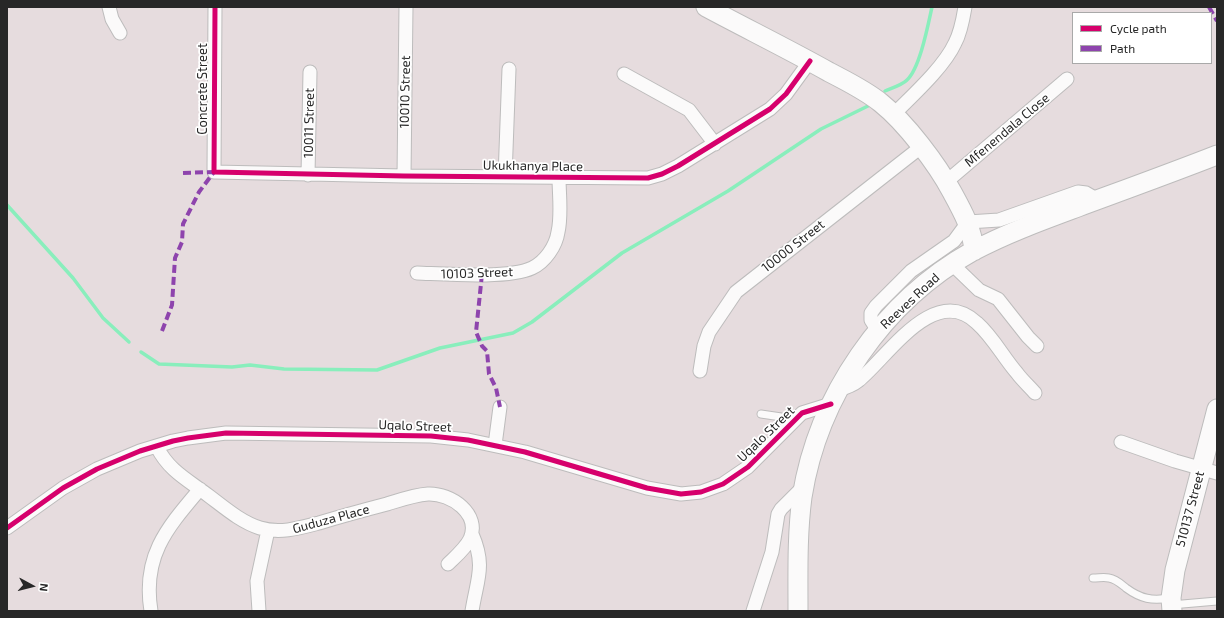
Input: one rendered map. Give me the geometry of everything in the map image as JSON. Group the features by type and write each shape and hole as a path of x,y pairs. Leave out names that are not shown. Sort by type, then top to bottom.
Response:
{"street":[{"path":"109,7 112,19 120,33"},
{"name":"Concrete Street","path":"214,172 215,7"},
{"name":"10010 Street","path":"404,176 406,7"},
{"path":"706,7 810,61 872,96 894,114 921,147 946,182 968,222 973,237 974,251"},
{"path":"894,114 945,60 955,45 961,30 965,7"},
{"name":"Ukukhanya Place","path":"214,172 621,179 655,176 678,166 755,120 786,94 810,61"},
{"path":"506,177 509,69"},
{"name":"10011 Street","path":"308,174 310,72"},
{"path":"624,74 689,110 715,144"},
{"name":"Mfenendala Close","path":"946,182 1067,79"},
{"name":"10000 Street","path":"700,371 704,346 710,332 724,307 736,292 921,147"},
{"name":"Reeves Road","path":"798,611 799,525 805,486 816,443 835,397 858,358 878,331 921,287 952,264 974,251 1007,234 1217,155"},
{"name":"10103 Street","path":"417,273 503,274 532,269 539,264 551,250 558,232 559,177"},
{"path":"878,331 871,320 871,313 876,306 911,271 954,241 968,222 999,220 1078,192 1086,193 1098,200"},
{"path":"952,264 978,290 998,299 1037,346"},
{"name":"Uqalo Street","path":"7,528 82,476 140,451 188,438 226,433 431,436 468,440 525,452 647,488 681,494 711,489 734,478 748,467 795,419 806,411 835,397 858,380 905,333 935,314 950,311 966,315 977,322 1017,373 1035,393"},
{"path":"495,445 500,407"},
{"name":"510137 Street","path":"1170,606 1176,563 1209,471 1217,409"},
{"path":"1121,442 1209,471"},
{"name":"Guduza Place","path":"157,446 170,467 238,517 259,528 268,530 291,530 429,494 446,498 463,507 471,523 472,534"},
{"path":"754,611 772,552 778,514 781,509 805,486"},
{"path":"151,611 149,586 156,550 169,526 200,489"},
{"path":"258,611 257,581 268,530"},
{"path":"448,564 464,548 472,534"},
{"path":"472,534 477,545 481,564 472,611"}],"lane":[{"path":"761,414 795,419"},
{"path":"1094,578 1109,578 1115,580 1133,593 1170,606 1217,601"}],"waterway":[{"path":"885,91 907,80 912,74 923,46 932,7"},
{"path":"141,352 159,364 232,367 250,365 284,369 377,370 440,348 513,333 532,322 622,253 728,191 821,129 870,105"},
{"path":"7,205 73,278 103,318 129,342"}],"marked path":[{"path":"1209,7 1212,12"},
{"path":"1212,12 1217,21"},
{"path":"183,173 214,172"},
{"path":"162,331 172,305 175,258 182,242 183,224 199,192 214,172"},
{"path":"482,274 476,332 482,346 487,351 489,374 496,388 500,407"}],"cycle path":[{"path":"215,7 214,172 404,176 648,178 662,174 678,166 770,109 786,94 810,61"},
{"path":"7,528 63,488 97,469 140,451 173,441 226,433 431,436 468,440 525,452 647,488 681,494 701,492 723,484 748,467 802,413 831,404"}]}
